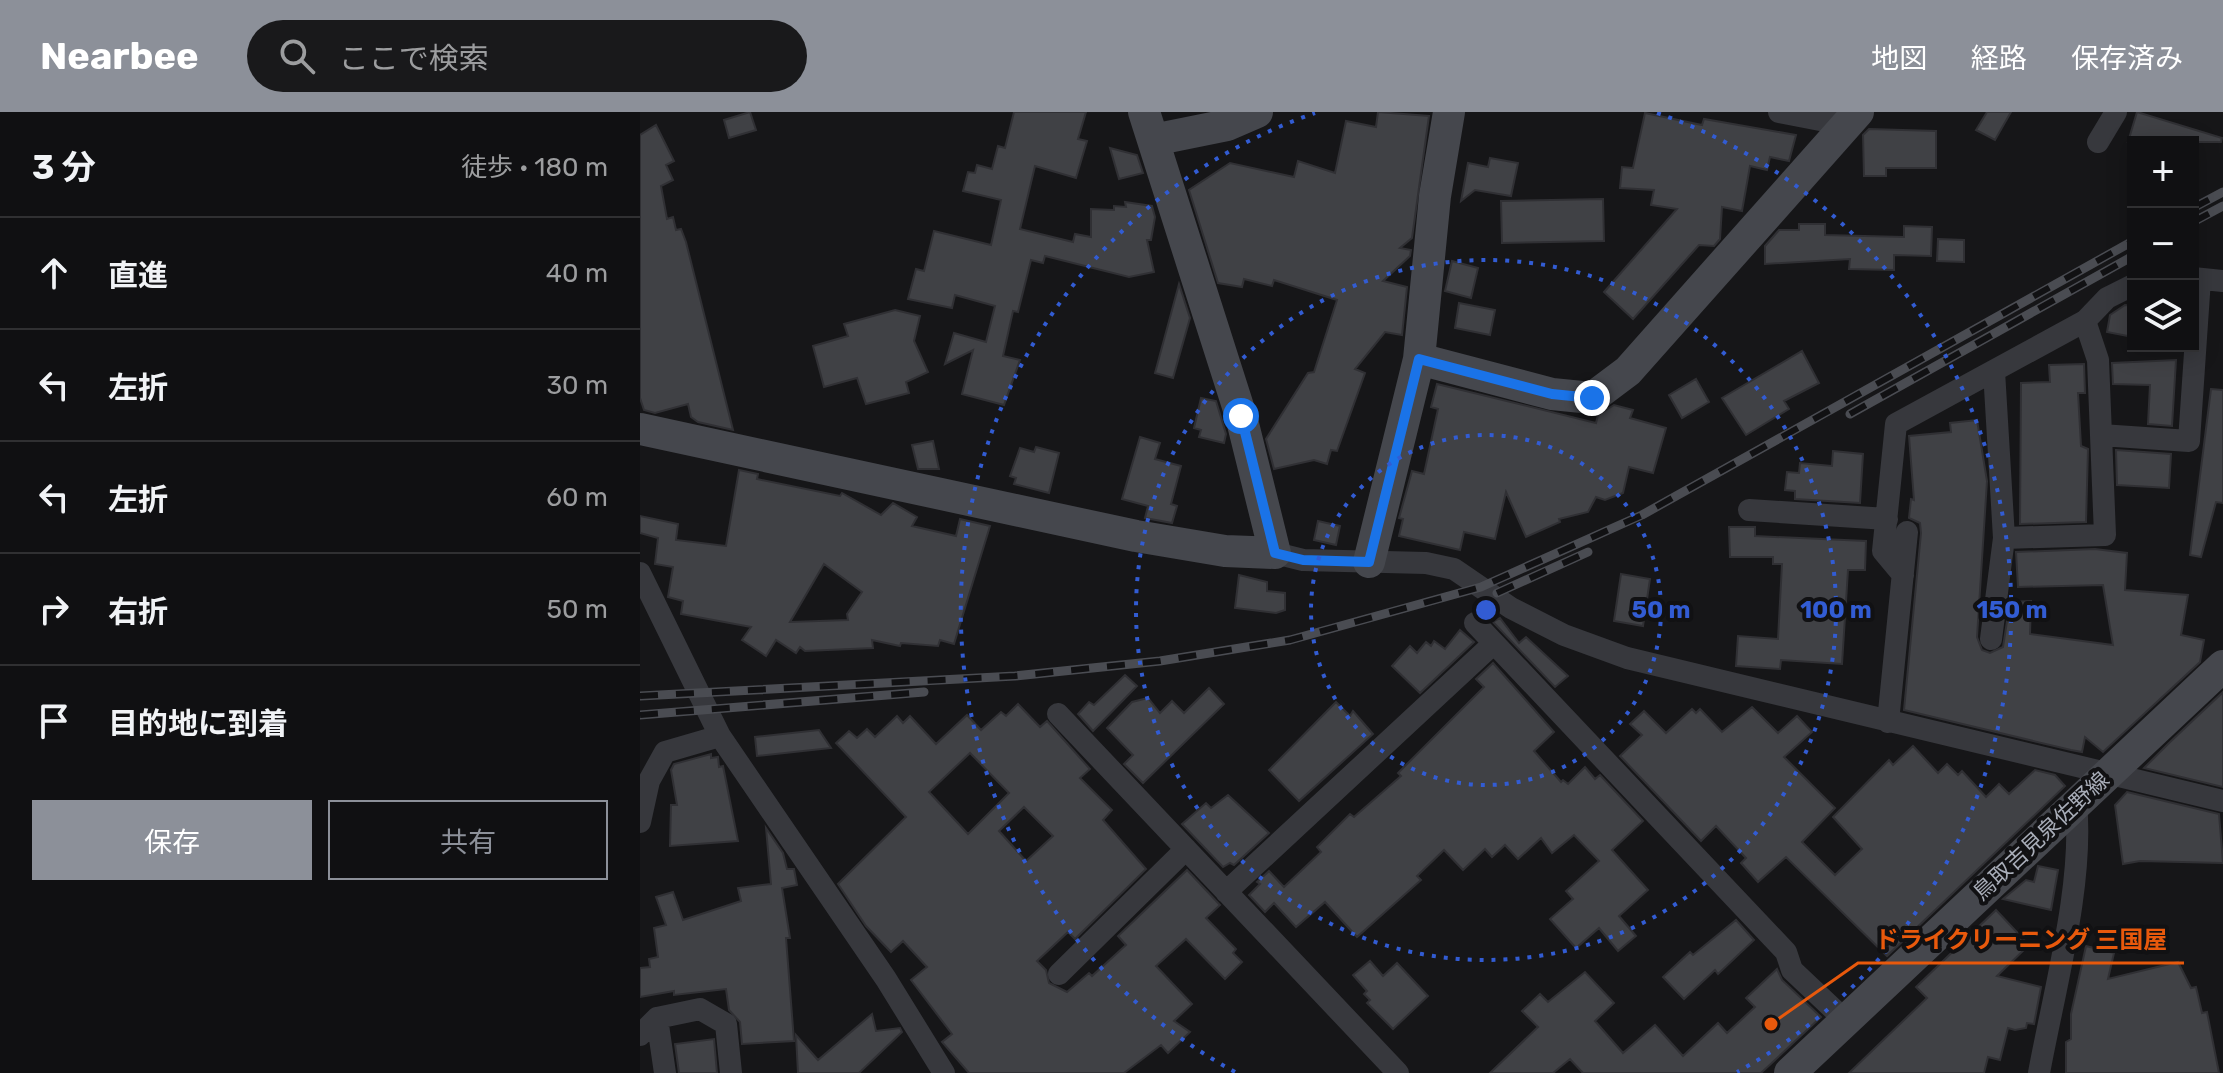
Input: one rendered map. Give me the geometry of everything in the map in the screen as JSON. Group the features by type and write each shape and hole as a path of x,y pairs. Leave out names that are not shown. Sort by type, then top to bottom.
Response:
{"street":[{"path":"1257,112 1227,125 1148,126 1241,416 1275,553"},
{"path":"1369,562 1419,359 1435,196 1449,112"},
{"path":"1779,112 1852,119"},
{"path":"2098,142 2116,112"},
{"path":"1419,359 1552,394 1592,398 1628,371 1852,119"},
{"path":"2199,279 2223,281"},
{"path":"2101,435 2189,441 2196,280"},
{"path":"1903,575 1883,551 1896,424 2085,321 2107,298 2127,288"},
{"path":"2004,538 2105,535 2098,360 2085,321"},
{"path":"1991,639 2004,538 1994,371"},
{"path":"640,429 1136,536 1225,551 1275,553 1303,560 1426,563 1454,569 1511,608 1564,635 1627,658 2223,801"},
{"path":"1749,510 1887,519"},
{"path":"1888,722 1907,532"},
{"path":"640,573 720,736 886,979 944,1073"},
{"path":"1475,623 1786,952 1792,970 1846,1021"},
{"path":"1226,892 1493,644"},
{"name":"鳥取吉見泉佐野線","path":"1790,1073 2223,666"},
{"path":"1058,714 1398,1073"},
{"path":"640,822 649,781 665,752 720,736"},
{"path":"2039,1073 2071,897 2078,823 2076,803"},
{"path":"1059,974 1186,849"},
{"path":"640,1035 657,1018 700,1009 726,1024 731,1073"},
{"path":"657,1018 665,1073"}],"building":[{"path":"750,112 756,130 729,138 724,120"},
{"path":"1014,112 1086,112 1078,139 1087,141 1076,178 1035,166 1020,229 1073,242 1075,234 1091,237 1091,209 1114,210 1114,206 1126,207 1125,202 1152,206 1155,217 1151,240 1147,240 1154,272 1129,277 1045,256 1043,263 1031,260 1018,312 1013,311 1003,356 1020,360 1004,405 962,394 973,350 945,364 954,333 986,342 995,306 955,295 952,308 908,299 916,269 924,271 934,231 991,245 1001,200 963,191 968,172 975,173 977,165 992,169 998,146 1005,148"},
{"path":"1378,112 1429,116 1412,238 1400,248 1411,250 1410,256 1383,281 1407,287 1402,335 1385,332 1355,369 1365,373 1337,451 1331,450 1327,464 1314,460 1274,469 1266,439 1308,373 1314,372 1337,300 1274,280 1272,286 1244,279 1242,287 1218,283 1189,190 1230,163 1294,177 1298,161 1335,173 1346,121 1376,127"},
{"path":"1987,112 2011,112 1995,140 1976,130"},
{"path":"2137,112 2222,138 2221,142 2199,142 2199,136 2130,136"},
{"path":"1645,113 1702,125 1704,119 1796,135 1789,161 1770,157 1767,170 1750,166 1742,211 1722,207 1720,239 1714,246 1699,245 1633,319 1604,292 1677,209 1651,205 1654,190 1620,188 1622,167 1633,168"},
{"path":"656,125 674,161 666,165 673,180 661,186 667,219 673,217 676,230 681,229 686,242 733,430 698,422 691,417 688,404 655,413 644,410 640,398 640,135"},
{"path":"1869,129 1936,131 1936,168 1886,168 1886,176 1864,176 1863,135"},
{"path":"1110,148 1137,155 1143,173 1119,179"},
{"path":"1490,158 1518,163 1511,196 1475,190 1461,201 1468,163 1488,167"},
{"path":"1603,199 1604,241 1502,243 1501,201"},
{"path":"1799,224 1825,224 1825,235 1904,237 1904,226 1932,227 1931,256 1894,255 1894,270 1849,269 1850,259 1765,264 1765,246 1779,230 1799,230"},
{"path":"1938,239 1964,240 1964,262 1937,261"},
{"path":"1452,261 1478,268 1471,298 1445,291"},
{"path":"1179,284 1190,318 1173,378 1155,373"},
{"path":"1459,303 1495,310 1490,335 1455,328"},
{"path":"2127,305 2127,336 2107,332 2110,315"},
{"path":"895,310 920,316 914,341 928,372 906,382 909,393 866,404 857,378 824,387 813,346 848,336 844,324"},
{"path":"1802,351 1819,383 1784,401 1789,409 1746,435 1722,398"},
{"path":"2176,360 2172,426 2148,424 2150,385 2113,384 2112,363"},
{"path":"2084,364 2085,393 2078,393 2081,446 2088,449 2086,522 2020,524 2021,383 2050,382 2049,365"},
{"path":"1696,379 1709,402 1682,418 1669,395"},
{"path":"1437,384 1596,423 1598,415 1614,405 1633,410 1630,418 1666,428 1653,473 1629,467 1623,493 1605,500 1596,497 1588,512 1559,519 1560,522 1526,537 1506,492 1495,539 1464,532 1460,550 1399,536 1403,519 1399,518 1412,471 1424,474 1438,409 1431,407"},
{"path":"2211,389 2223,390 2223,503 2216,502 2201,557 2190,555"},
{"path":"1201,398 1216,401 1226,434 1224,443 1199,437 1201,430 1194,428"},
{"path":"1977,420 1987,481 1977,637 1982,650 1990,653 2003,647 2010,602 2031,601 2030,634 2113,645 2103,585 2018,587 2016,552 2095,549 2127,553 2125,590 2188,595 2181,635 2204,640 2200,662 2103,752 2085,737 2082,752 1904,710 1921,533 1920,523 1909,518 1911,499 1914,500 1909,436 1951,432 1950,423"},
{"path":"1140,437 1160,443 1155,459 1181,466 1171,504 1177,506 1172,523 1145,518 1148,506 1122,499"},
{"path":"933,441 939,469 918,469 912,445"},
{"path":"1036,447 1059,453 1049,493 1014,484 1016,478 1010,476 1020,448 1034,452"},
{"path":"2116,450 2171,454 2169,488 2117,485"},
{"path":"1833,451 1863,454 1860,503 1795,499 1795,491 1785,490 1787,472 1799,473 1800,463 1832,466"},
{"path":"739,470 758,474 757,479 840,496 842,493 881,515 893,503 917,517 912,526 956,536 960,519 990,526 954,644 940,640 938,646 901,643 900,646 872,640 873,648 805,651 800,647 796,653 776,640 766,656 742,640 751,627 681,614 683,601 668,597 673,567 655,564 658,538 640,533 640,516 678,524 676,540 726,546","holes":["824,564 862,592 847,614 848,620 790,622"]},
{"path":"1318,521 1340,526 1336,545 1314,540"},
{"path":"1729,527 1755,527 1755,536 1866,541 1865,570 1848,570 1842,664 1781,660 1780,669 1736,666 1738,636 1778,639 1782,564 1773,564 1773,557 1730,557"},
{"path":"1621,574 1650,579 1643,626 1614,621"},
{"path":"1239,575 1267,582 1267,591 1285,593 1285,610 1276,613 1235,608"},
{"path":"1500,618 1519,643 1526,637 1568,676 1555,687 1493,622"},
{"path":"1460,630 1474,642 1420,693 1392,666 1410,646 1417,653 1426,642 1431,646 1434,641 1445,649"},
{"path":"1493,663 1554,732 1534,751 1561,782 1563,780 1568,784 1585,767 1595,779 1600,775 1643,821 1612,850 1648,890 1619,916 1636,936 1618,951 1599,928 1576,948 1550,919 1573,899 1566,891 1599,861 1574,835 1552,853 1541,838 1518,859 1505,845 1492,857 1485,849 1463,870 1444,850 1417,876 1421,880 1357,937 1325,902 1296,927 1274,903 1265,912 1249,895 1260,884 1257,882 1269,871 1284,887 1321,852 1317,847 1350,814 1354,817 1401,776 1398,773 1484,687 1476,679"},
{"path":"1125,675 1137,686 1093,731 1078,714 1089,702 1094,705"},
{"path":"1209,688 1224,704 1143,783 1124,764 1133,755 1107,728 1132,702 1148,698 1160,713 1172,701 1184,713"},
{"path":"2223,692 2223,787 2144,768 2168,744"},
{"path":"1336,702 1350,716 1353,711 1373,734 1299,801 1269,770"},
{"path":"1018,704 1040,727 1047,721 1090,769 1080,778 1112,810 1103,820 1146,869 1075,939 1068,932 1037,961 1046,970 1049,983 1067,992 1089,973 1092,976 1126,945 1118,936 1187,870 1220,905 1206,918 1236,949 1233,953 1242,962 1225,979 1186,939 1156,966 1192,1004 1174,1021 1190,1032 1168,1053 1161,1045 1124,1073 969,1073 942,1042 952,1034 911,980 927,967 903,941 891,952 866,926 838,884 906,817 836,743 849,731 857,738 867,729 875,737 897,716 903,723 910,716 936,744 967,715 981,730 1001,712 1006,716","holes":["970,753 1009,793 968,834 929,792","1024,807 1053,836 1026,861 999,831"]},
{"path":"1752,707 1778,733 1797,716 1812,732 1784,757 1835,808 1802,842 1835,875 1862,849 1833,817 1889,760 1893,765 1913,746 1938,773 1947,764 1958,775 1962,771 1986,797 1999,784 2009,794 2035,770 2055,775 2065,786 1887,956 1786,857 1758,882 1741,863 1746,858 1716,826 1701,841 1620,756 1642,735 1630,724 1644,711 1666,733 1692,709 1696,713 1700,709 1722,732"},
{"path":"819,730 831,748 757,756 755,737"},
{"path":"711,754 711,758 718,757 719,767 723,766 738,841 670,846 671,805 677,805 671,770 674,764"},
{"path":"2127,792 2219,814 2223,863 2140,861 2123,864 2115,805"},
{"path":"1228,795 1269,833 1234,865 1230,863 1223,867 1182,824 1206,803 1211,808"},
{"path":"766,828 783,853 787,869 794,869 797,885 782,888 790,938 786,938 794,1041 742,1044 740,1022 729,1010 726,989 674,995 674,991 640,997 640,968 650,967 649,959 658,957 654,928 666,925 656,897 673,892 683,920 741,901 738,888 771,884"},
{"path":"2038,866 2058,870 2051,910 2003,899 2026,880 2034,882"},
{"path":"1996,910 2029,945 1997,976 2041,987 2034,1024 2027,1023 2026,1028 2015,1030 2008,1028 2000,1060 1988,1057 1984,1073 1849,1073 1927,998 1916,987"},
{"path":"1736,920 1754,940 1718,974 1715,970 1684,999 1663,977 1690,952 1693,955"},
{"path":"2086,946 2114,953 2108,979 2178,962 2191,988 2196,987 2202,1013 2207,1012 2219,1073 2066,1073 2066,1042 2071,1039 2071,1014"},
{"path":"1370,961 1383,976 1397,963 1428,996 1393,1029 1367,1003 1370,1000 1364,994 1367,991 1353,975"},
{"path":"1777,969 1782,980 1821,1017 1761,1073 1583,1073 1570,1059 1553,1073 1490,1073 1538,1027 1522,1011 1540,994 1548,1002 1585,972 1614,1003 1595,1021 1623,1053 1655,1025 1683,1056 1718,1023 1727,1033 1755,1007 1746,998"},
{"path":"872,1014 876,1031 900,1028 902,1032 859,1073 798,1073 796,1035 818,1060"},
{"path":"714,1039 717,1073 679,1073 675,1044"}],"railway":[{"path":"2199,205 2223,192"},
{"path":"2199,219 2223,206"},
{"path":"640,696 1015,676 1160,661 1290,640 1481,587 1642,515 2127,244"},
{"path":"1850,414 2127,259"},
{"path":"1497,593 1588,552"},
{"path":"640,715 924,692"}],"place":[{"name":"ドライクリーニング 三国屋","path":"1771,1024"}],"route":[{"path":"1241,416 1275,553 1303,560 1369,562 1419,359 1552,394 1592,398"}]}
